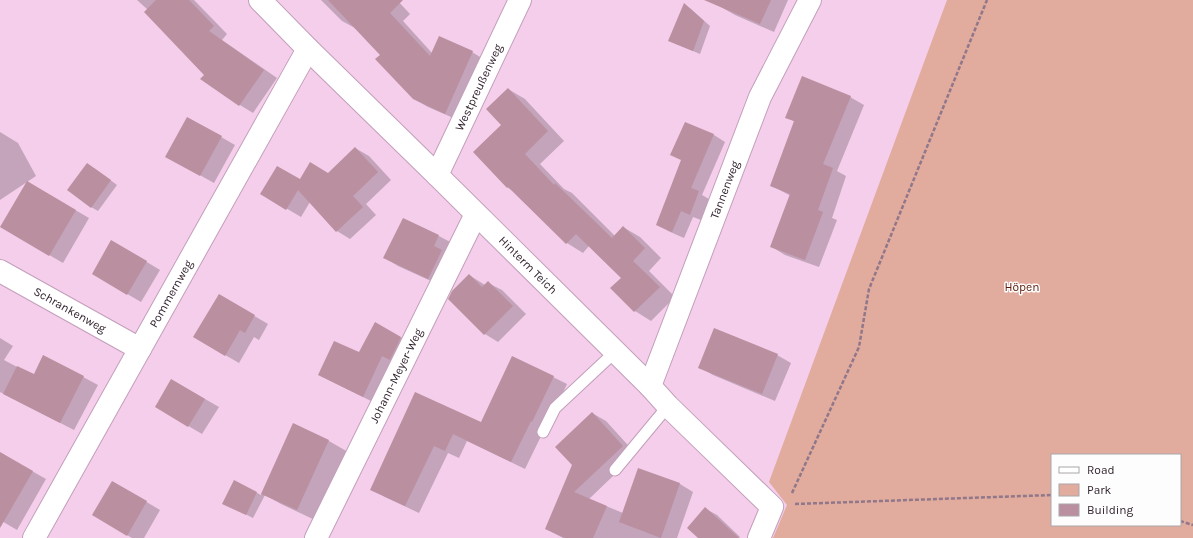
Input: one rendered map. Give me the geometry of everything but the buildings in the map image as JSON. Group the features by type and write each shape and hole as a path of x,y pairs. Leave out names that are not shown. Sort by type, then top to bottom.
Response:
{"street":[{"name":"Hinterm Teich","path":"260,0 616,351 668,406 779,506"},
{"name":"Westpreußenweg","path":"437,175 520,0"},
{"name":"Tannenweg","path":"650,386 760,97 810,0"},
{"name":"Pommernweg","path":"34,538 308,49"},
{"name":"Johann-Meyer-Weg","path":"316,538 476,214"},
{"name":"Schrankenweg","path":"0,270 140,349"},
{"path":"760,538 779,506"}],"lane":[{"path":"543,432 555,408 616,351"},
{"path":"615,470 668,406"}],"path":[{"path":"987,0 869,289 859,347 779,506 1051,495"},
{"path":"1181,520 1193,525"}],"green space":[{"name":"Höpen","path":"947,0 1193,0 1193,538 773,538 787,505 769,482"}]}
